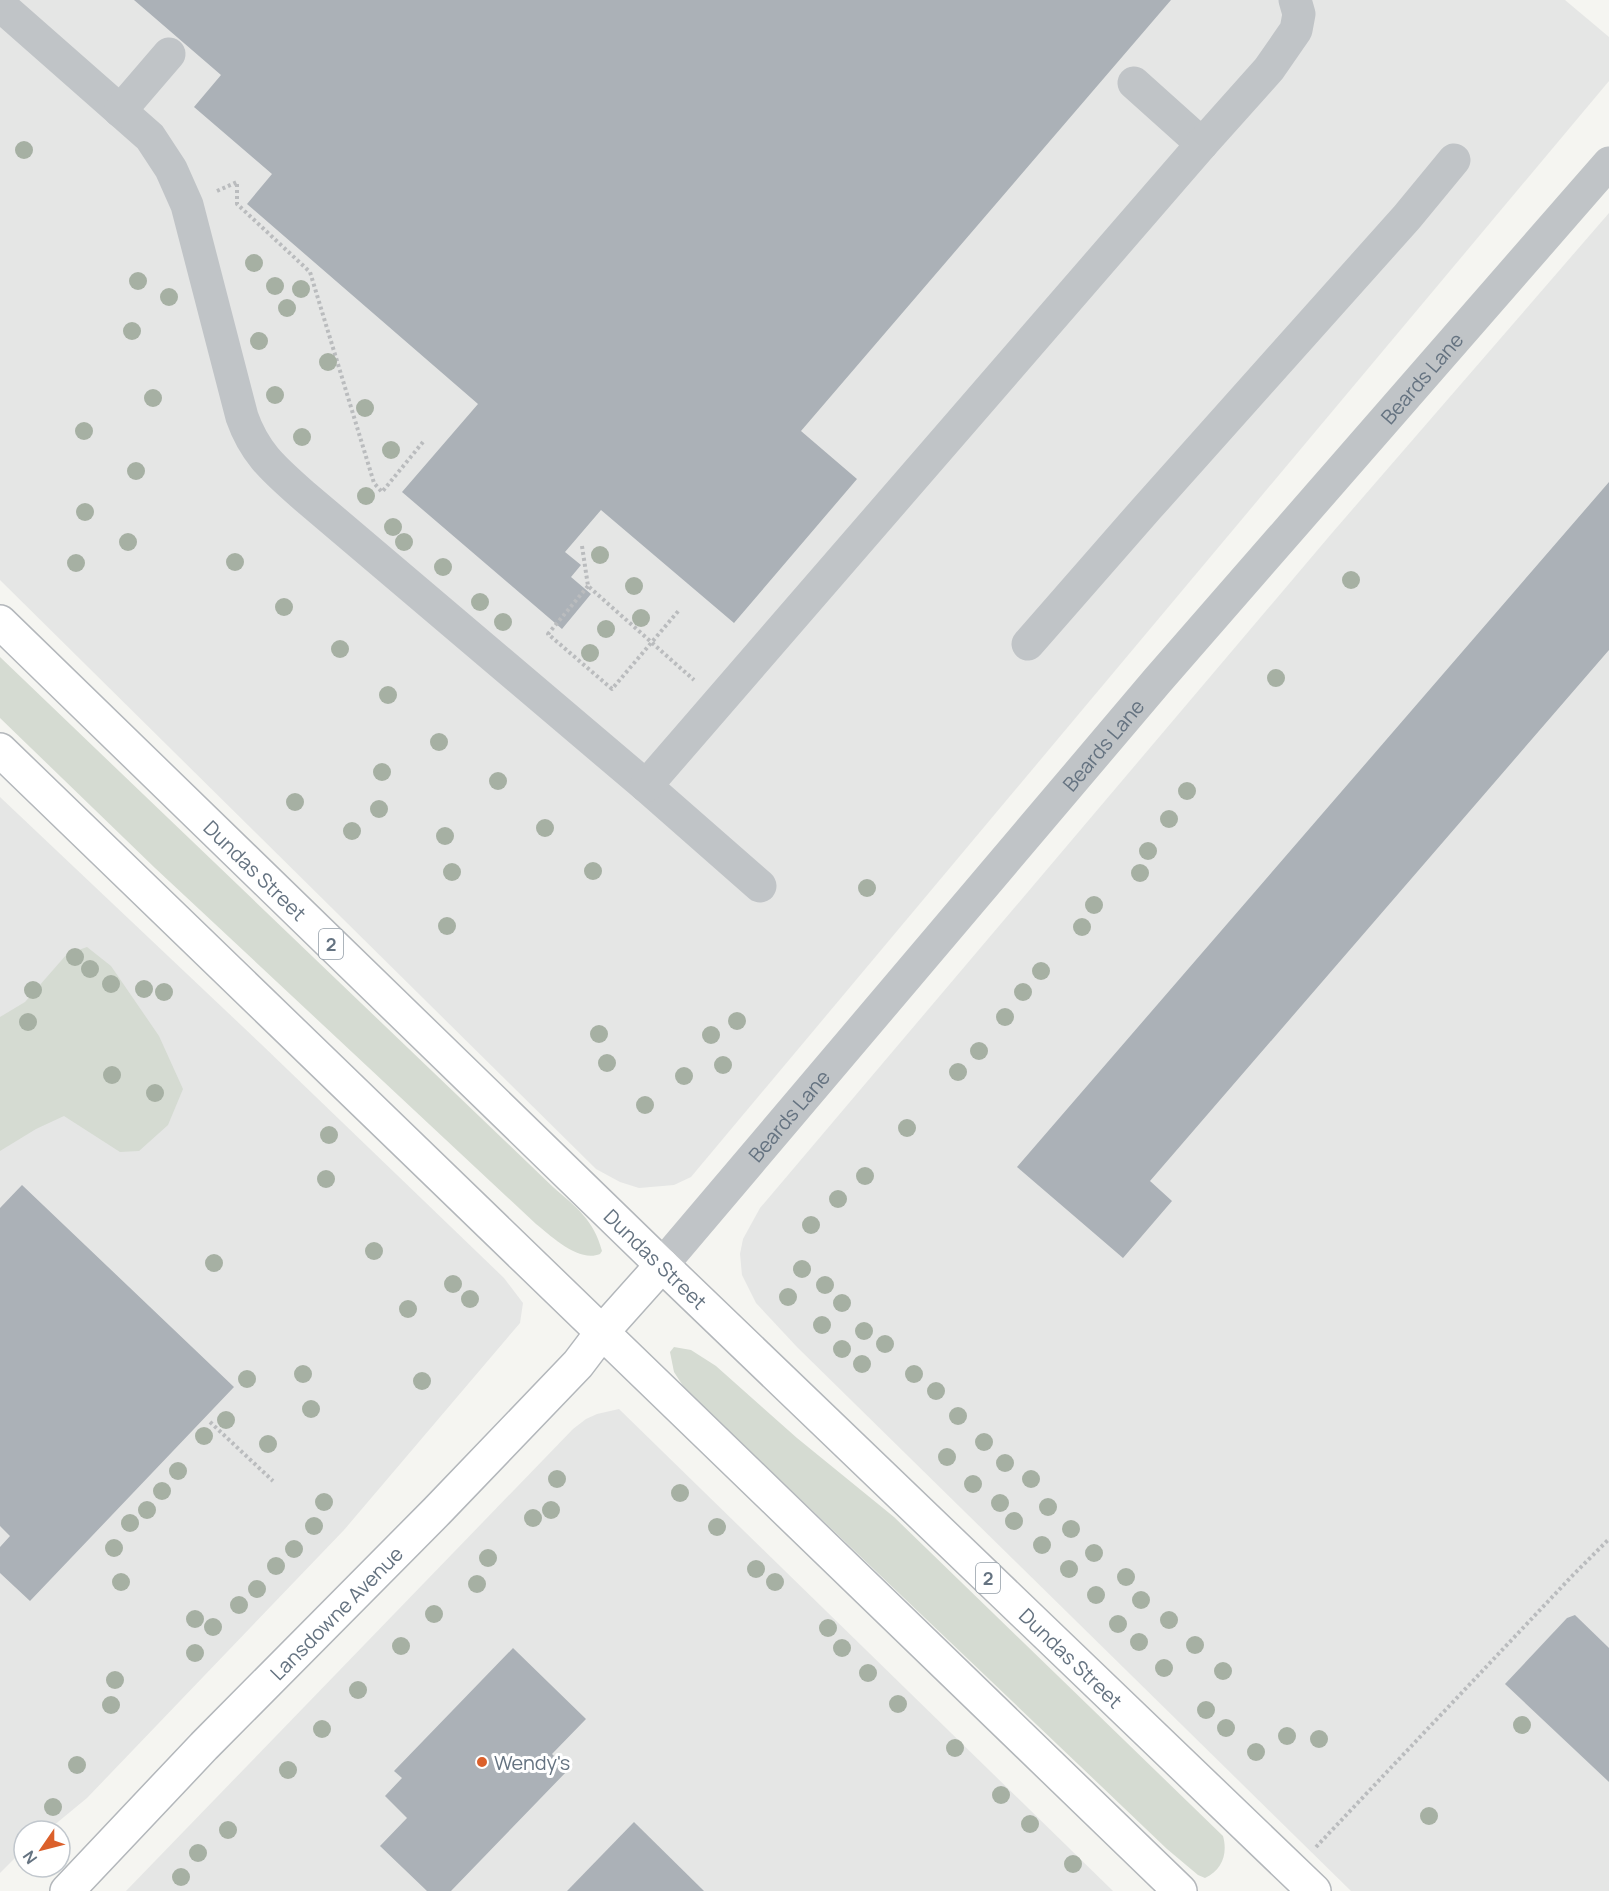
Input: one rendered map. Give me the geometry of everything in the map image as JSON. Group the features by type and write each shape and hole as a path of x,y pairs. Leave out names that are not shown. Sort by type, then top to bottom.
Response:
{"main road":[{"name":"Dundas Street","path":"0,622 662,1265 1304,1881"},
{"path":"0,750 1180,1891"},
{"name":"Beards Lane","path":"603,1331 662,1265"},
{"name":"Lansdowne Avenue","path":"67,1891 204,1746 570,1373 603,1331"}],"street":[{"path":"646,786 1269,69 1296,30 1299,14 1295,0"},
{"path":"0,5 150,137 171,169 187,205 242,417 254,445 263,457 303,495 646,786 760,886"},
{"path":"120,111 169,54"},
{"path":"1134,83 1202,144"},
{"path":"1029,644 1407,217 1454,160"},
{"name":"Beards Lane","path":"662,1265 1157,681 1609,163"}],"path":[{"path":"237,182 237,204 310,272 374,483 382,492 423,442"},
{"path":"582,546 588,586 720,703"},
{"path":"588,586 548,634 612,689 680,609"},
{"path":"210,1422 273,1481"},
{"path":"1304,1881 1573,1575 1609,1539"}],"shaded area":[{"path":"0,0 1565,0 1609,37 1609,81 691,1177 674,1185 639,1188 620,1182 596,1169 0,580"},
{"path":"1609,213 1609,1891 1351,1891 797,1347 756,1303 742,1275 740,1254 743,1239 760,1208 1332,533"},
{"path":"0,657 577,1208 589,1222 599,1240 602,1251 600,1254 592,1256 574,1252 536,1224 155,868 0,718"},
{"path":"0,797 504,1278 523,1303 520,1323 344,1530 87,1798 62,1819 12,1819 12,1861 0,1873"},
{"path":"87,947 111,966 159,1036 183,1089 168,1125 139,1151 120,1152 64,1116 36,1129 0,1151 0,1017 25,1002 67,954"},
{"path":"674,1347 691,1350 716,1366 797,1438 894,1517 1223,1836 1224,1855 1216,1871 1205,1878 1198,1875 1167,1849 685,1389 674,1372 670,1352"},
{"path":"619,1409 1113,1891 126,1891 573,1429 597,1414"}],"building":[{"path":"134,0 1171,0 801,431 857,479 734,623 601,510 565,552 581,565 571,577 591,594 562,629 402,492 478,404 247,204 272,174 194,107 221,75"},
{"path":"1609,482 1609,650 1150,1181 1172,1201 1123,1258 1017,1167"},
{"path":"22,1185 234,1387 30,1601 0,1573 0,1547 10,1536 0,1526 0,1208"},
{"path":"1575,1615 1609,1648 1609,1782 1505,1684 1567,1618"},
{"name":"Wendy's","path":"513,1648 586,1719 552,1754 568,1770 451,1891 427,1891 380,1846 407,1818 385,1796 402,1778 394,1771"},
{"path":"634,1822 704,1891 567,1891"}],"place":[{"name":"Wendy's","path":"482,1762"}]}
